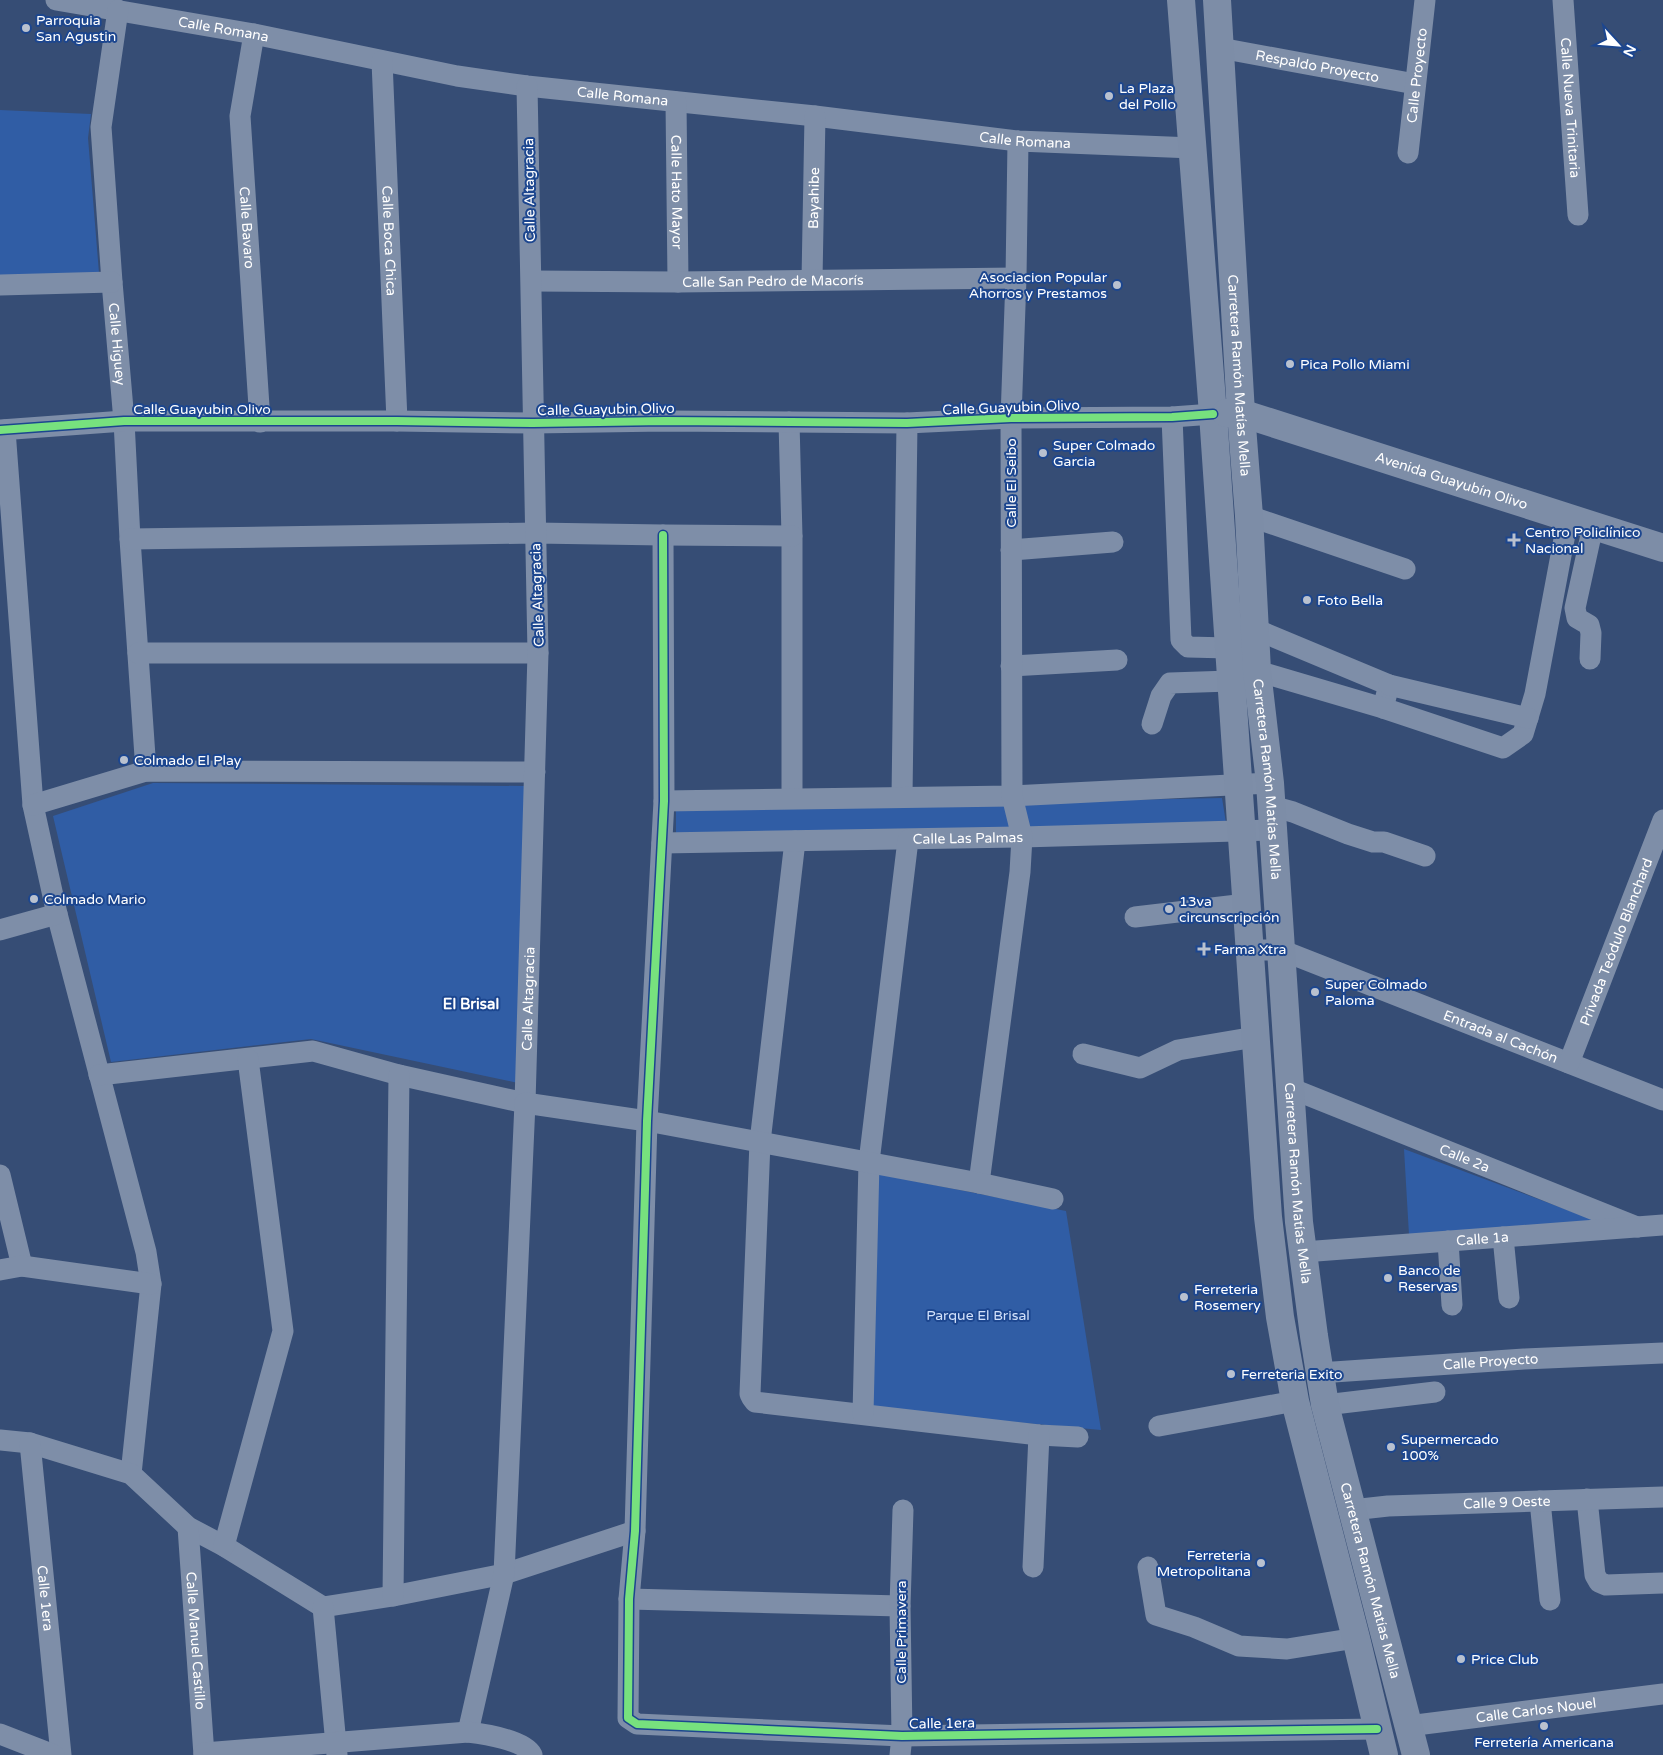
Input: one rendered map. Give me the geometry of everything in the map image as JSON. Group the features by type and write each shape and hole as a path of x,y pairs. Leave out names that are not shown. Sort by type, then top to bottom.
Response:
{"main road":[{"name":"Carretera Ramón Matías Mella","path":"1181,0 1194,148 1268,1217 1280,1317 1295,1400 1384,1755"},
{"name":"Carretera Ramón Matías Mella","path":"1217,0 1257,671 1271,807 1282,950 1299,1222 1325,1405 1416,1755"},
{"name":"Avenida Guayubín Olivo","path":"1213,414 1241,413 1663,548"}],"street":[{"name":"Calle Romana","path":"56,0 254,34 457,76 527,86 815,116 1018,141 1194,148"},
{"name":"Calle Proyecto","path":"1408,153 1425,0"},
{"name":"Calle Nueva Trinitaria","path":"1563,0 1578,215"},
{"name":"Calle Higuey","path":"118,10 102,128 112,282 124,421 146,771"},
{"name":"Calle Bavaro","path":"254,34 240,116 260,422"},
{"name":"Respaldo Proyecto","path":"1220,48 1415,84"},
{"name":"Calle Boca Chica","path":"382,61 397,421"},
{"name":"Calle Altagracia","path":"468,1732 504,1574 525,1103 538,653 527,86"},
{"name":"Calle Hato Mayor","path":"676,102 678,282"},
{"name":"Bayahibe","path":"812,280 815,116"},
{"name":"Calle El Seibo","path":"979,1183 1020,872 1022,838 1012,796 1011,666 1011,418 1018,141"},
{"name":"Calle San Pedro de Macorís","path":"532,281 678,282 1016,278"},
{"path":"0,285 112,282"},
{"name":"Calle Guayubin Olivo","path":"3,430 124,421 907,423 1011,418 1172,417 1213,414"},
{"path":"1172,417 1181,640 1188,648 1228,648"},
{"path":"789,422 792,536 792,798"},
{"path":"902,797 907,423"},
{"path":"3,430 32,805 57,914 146,1252 151,1284 131,1474"},
{"path":"1249,516 1405,569"},
{"path":"1581,522 1575,608 1577,618 1589,625 1591,632 1590,659"},
{"path":"1257,671 1383,708 1503,748 1523,734 1581,522"},
{"path":"130,539 535,533 792,536"},
{"path":"664,536 664,801 647,1121 635,1531 629,1599 900,1606"},
{"path":"1011,550 1113,542"},
{"path":"1255,628 1389,685 1528,718"},
{"path":"138,653 538,653"},
{"path":"1011,666 1117,660"},
{"path":"1152,724 1161,696 1170,683 1230,681"},
{"path":"1383,708 1389,685"},
{"path":"32,805 146,771 535,772"},
{"path":"664,801 1012,796 1238,786 1271,807 1293,812 1373,842 1384,842 1425,856"},
{"name":"Calle Las Palmas","path":"662,843 1022,838 1241,832 1271,807"},
{"name":"Privada Teódulo Blanchard","path":"1569,1063 1663,820"},
{"path":"863,1414 869,1162 908,840"},
{"path":"795,841 760,1142 750,1394 755,1402 1039,1435 1078,1437"},
{"path":"1135,917 1246,904"},
{"path":"0,930 57,914"},
{"path":"1249,950 1282,950"},
{"name":"Entrada al Cachón","path":"1282,950 1663,1100"},
{"path":"1083,1054 1140,1068 1178,1050 1255,1037"},
{"path":"99,1075 313,1051 399,1075 525,1103 647,1121 979,1183 1053,1199"},
{"path":"224,1546 283,1332 248,1059"},
{"path":"393,1596 399,1075"},
{"name":"Calle 2a","path":"1290,1088 1637,1228"},
{"path":"0,1175 22,1266"},
{"name":"Calle 1a","path":"1303,1252 1663,1225"},
{"path":"1503,1237 1509,1298"},
{"path":"1448,1241 1452,1305"},
{"path":"0,1270 22,1266 151,1284"},
{"name":"Calle Proyecto","path":"1319,1373 1524,1359 1663,1353"},
{"path":"1325,1405 1435,1392"},
{"path":"1159,1426 1295,1400"},
{"path":"1033,1568 1039,1435"},
{"path":"0,1440 30,1443 131,1474 188,1527 224,1546 323,1607 393,1596 504,1574 635,1531"},
{"name":"Calle 1era","path":"30,1443 61,1755"},
{"name":"Calle 9 Oeste","path":"1352,1510 1388,1506 1663,1497"},
{"path":"1587,1499 1595,1575 1599,1582 1606,1585 1663,1583"},
{"path":"1540,1501 1550,1600"},
{"name":"Calle Primavera","path":"901,1746 900,1606 903,1510"},
{"name":"Calle Manuel Castillo","path":"188,1527 204,1754"},
{"path":"1148,1567 1156,1615 1194,1627 1239,1646 1287,1649 1356,1638"},
{"name":"Calle 1era","path":"629,1599 627,1706 628,1718 637,1724 901,1746 1378,1729"},
{"path":"323,1607 337,1749"},
{"name":"Calle Carlos Nouel","path":"1408,1726 1663,1694"},
{"path":"204,1754 337,1749 468,1732 489,1735 522,1746 532,1755"},
{"path":"0,1734 54,1755"}],"green space":[{"path":"0,110 91,114 88,138 99,273 0,278"},
{"path":"153,783 525,786 518,1083 311,1039 111,1062 53,816"},
{"path":"1222,798 1226,823 676,834 676,809"},
{"path":"1404,1149 1605,1224 1409,1235"},
{"name":"Parque El Brisal","path":"878,1174 1066,1211 1101,1430 872,1409"}],"cycle path":[{"path":"0,430 124,421 907,423 1011,418 1172,417 1213,414"},
{"path":"663,535 664,801 647,1121 635,1531 629,1599 628,1718 637,1724 902,1736 1377,1729"}],"place":[{"name":"Parroquia San Agustin","path":"26,28"},
{"name":"La Plaza del Pollo","path":"1109,96"},
{"name":"Asociacion Popular Ahorros y Prestamos","path":"1117,285"},
{"name":"Pica Pollo Miami","path":"1290,364"},
{"name":"Super Colmado Garcia","path":"1043,453"},
{"name":"Centro Policlínico Nacional","path":"1514,540"},
{"name":"Foto Bella","path":"1307,600"},
{"name":"Colmado El Play","path":"124,760"},
{"name":"Colmado Mario","path":"34,899"},
{"name":"13va circunscripción","path":"1169,909"},
{"name":"Farma Xtra","path":"1204,949"},
{"name":"Super Colmado Paloma","path":"1315,992"},
{"name":"Banco de Reservas","path":"1388,1278"},
{"name":"Ferreteria Rosemery","path":"1184,1297"},
{"name":"Ferreteria Exito","path":"1231,1374"},
{"name":"Supermercado 100%","path":"1391,1447"},
{"name":"Ferreteria Metropolitana","path":"1261,1563"},
{"name":"Price Club","path":"1461,1659"},
{"name":"Ferretería Americana","path":"1544,1726"}],"district":[{"name":"El Brisal","path":"471,1004"}]}
